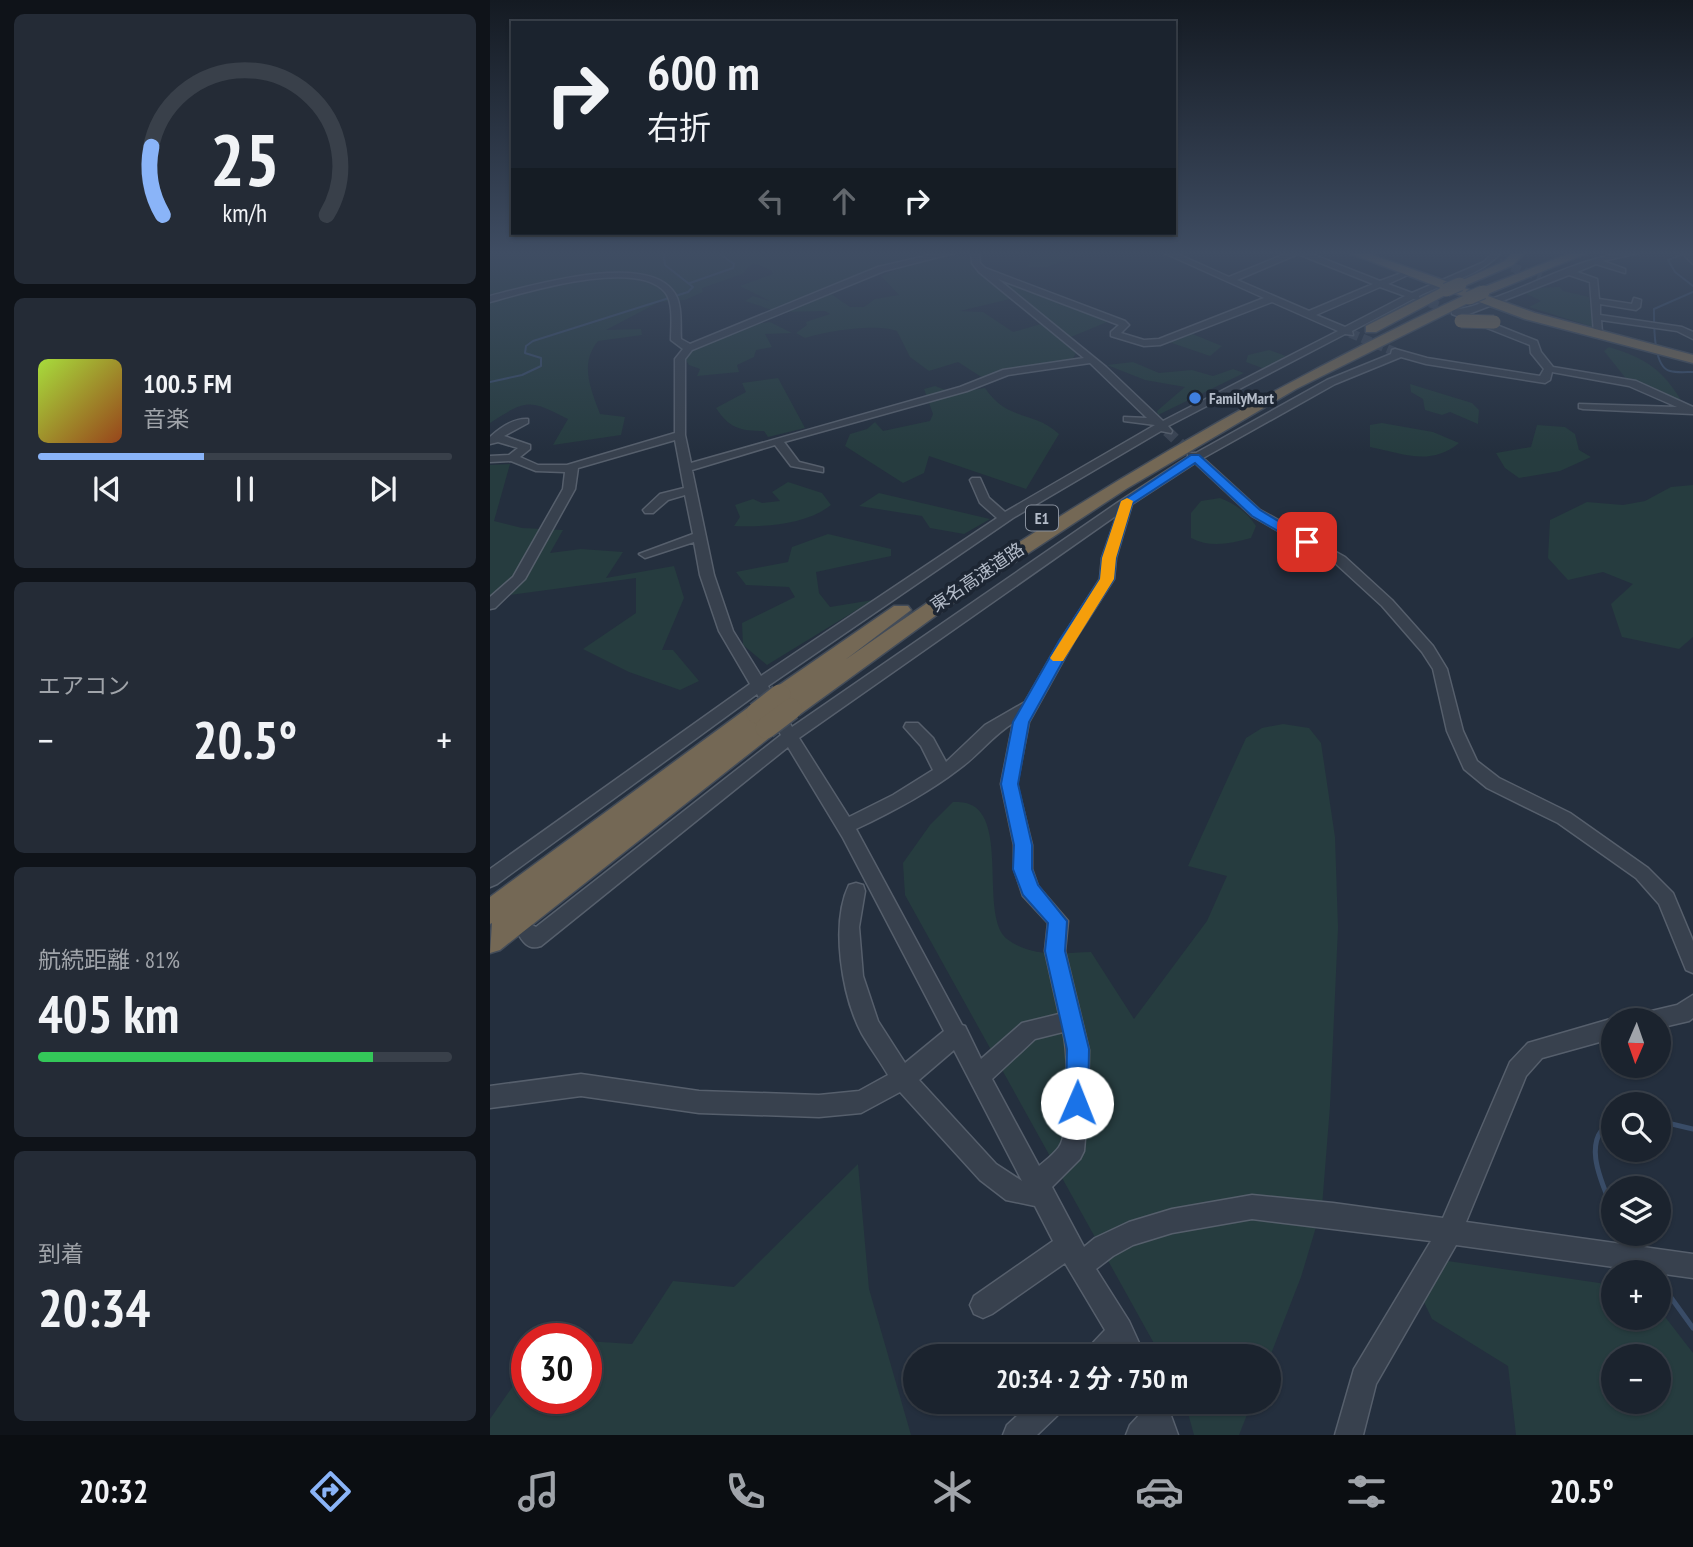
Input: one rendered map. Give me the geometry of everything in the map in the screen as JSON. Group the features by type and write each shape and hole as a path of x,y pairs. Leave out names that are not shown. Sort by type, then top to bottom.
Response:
{"highway":[{"name":"東名高速道路","path":"490,941 771,726 786,702 936,586 1066,502 1203,421 1316,360 1407,318"},
{"name":"東名高速道路","path":"786,702 1082,508 1216,426 1416,318"},
{"path":"1216,426 1337,369 1456,318"},
{"path":"1470,318 1541,334 1577,337 1574,336"},
{"path":"1531,318 1574,336 1657,349"},
{"path":"1540,318 1574,336"},
{"path":"1550,318 1693,357"},
{"name":"東名高速道路","path":"490,912 771,726"}],"street":[{"path":"674,318 676,340 689,348"},
{"path":"762,318 689,348 680,359 680,435 707,575 726,631 759,685 771,726 845,828 958,1033 1075,1256 1125,1344"},
{"path":"1040,318 1091,360 1162,426"},
{"path":"1109,318 1124,325 1114,334 1144,343 1166,340 1222,318"},
{"path":"1315,318 1348,332"},
{"path":"494,877 759,685 1005,518 1162,426 1375,318"},
{"path":"1465,318 1529,340 1550,369 1632,383 1693,412"},
{"path":"1597,318 1597,332"},
{"path":"1610,318 1676,328 1693,336"},
{"path":"1675,318 1676,328"},
{"path":"526,930 534,940 771,726 1127,502 1194,456 1331,382 1397,353 1545,380 1546,372 1550,369"},
{"path":"686,468 778,440 836,426 900,404 958,391 1003,373 1091,360"},
{"path":"1583,407 1693,412"},
{"path":"1128,419 1162,426"},
{"path":"493,440 502,430 524,421"},
{"path":"490,605 518,579 569,489 572,466 615,451 680,435"},
{"path":"493,440 526,447 512,458"},
{"path":"778,440 795,464 819,470"},
{"path":"1194,456 1256,513 1340,559 1387,603 1428,649 1440,669 1455,731 1469,765 1493,783 1563,818 1642,873 1666,899 1693,964"},
{"path":"490,459 512,458 536,468 571,469"},
{"path":"976,480 984,500 1005,518"},
{"path":"649,510 664,497 690,490"},
{"path":"856,891 849,927 853,976 869,1026 903,1079 988,1172 1014,1192 1041,1189 1072,1151 1077,1103 1078,1049 1055,951 1058,921 1030,890 1026,879 1023,869 1023,845 1009,784 1021,722 1067,641 1107,579 1109,558 1127,502"},
{"path":"645,554 700,537"},
{"path":"845,828 899,800 943,772 991,729 1032,705"},
{"path":"912,727 927,742 943,772"},
{"path":"1671,1016 1682,1014 1693,1005"},
{"path":"980,1075 1029,1030 1070,1021"},
{"path":"1349,1435 1364,1380 1449,1233 1518,1069 1536,1050 1601,1032"},
{"path":"490,1097 581,1085 699,1102 819,1106 861,1102 903,1079 958,1033"},
{"path":"984,1305 1075,1256 1104,1247 1129,1234 1172,1222 1252,1207 1693,1266"},
{"path":"1017,1435 1039,1414"}],"green space":[{"path":"490,318 629,318 606,330 641,329 642,335 598,341 589,359 588,377 600,414 625,417 621,435 553,445 568,419 536,405 512,409 490,423"},
{"path":"818,318 992,318 1013,332 1041,324 1076,353 1071,362 1032,372 1011,369 983,378 958,362 929,371 910,357 897,331 865,328 805,338 796,333 807,325 806,322"},
{"path":"1037,318 1112,320 1066,339"},
{"path":"1564,318 1592,318 1593,327"},
{"path":"770,322 792,333 765,334 772,347 756,350 754,357 737,365 739,372 697,376 700,369 689,365 685,359 690,352 710,339"},
{"path":"1190,333 1222,346 1210,356 1169,342"},
{"path":"1609,347 1634,356 1653,367 1669,383 1684,405 1628,381 1604,351"},
{"path":"1269,350 1286,356 1265,369 1246,362 1248,355"},
{"path":"1133,362 1159,373 1192,370 1213,376 1233,369 1244,373 1158,415 1157,411 1185,387 1145,380 1107,365"},
{"path":"778,378 805,428 768,437 764,431 736,427 716,408 746,392 742,383"},
{"path":"1410,384 1472,403 1479,410 1478,424 1450,412 1442,415 1425,410 1423,399 1411,392"},
{"path":"935,386 953,393 985,388 1003,406 1040,421 1059,434 1026,489 929,456 924,473 903,483 845,446 850,434 867,429 875,422 883,431 930,421 933,414 924,389"},
{"path":"1382,423 1433,432 1459,443 1437,455 1427,456 1405,455 1370,447 1370,425"},
{"path":"1537,425 1565,427 1575,434 1579,450 1591,457 1560,471 1519,478 1505,468 1496,453 1531,447"},
{"path":"510,464 494,521 522,528 563,530 550,553 581,549 623,552 606,578 674,566 684,598 662,650 673,650 699,681 680,690 629,672 583,649 636,613 636,578 502,596 490,610 490,465"},
{"path":"788,482 822,493 831,505 797,521 734,526 740,517 735,505 753,499 762,503 780,501 772,492"},
{"path":"1693,485 1693,637 1679,649 1622,637 1611,604 1633,584 1603,572 1568,580 1548,558 1550,520 1587,502 1623,505 1645,501 1671,487"},
{"path":"879,493 990,519 964,534 930,528 922,516 859,506"},
{"path":"1220,498 1240,509 1256,526 1251,538 1220,544 1191,538 1191,513 1201,501"},
{"path":"828,534 891,549 891,556 816,572 819,593 830,607 873,600 767,665 743,645 742,623 795,597 789,587 746,585 736,572 788,562 792,547"},
{"path":"1283,724 1309,728 1321,743 1335,837 1338,928 1330,1106 1322,1207 1301,1277 1275,1344 1154,1344 905,895 903,863 930,825 953,802 969,804 981,813 988,828 995,911 999,927 1007,939 1037,952 1091,952 1134,1019 1207,921 1227,876 1188,866 1246,738 1262,728"},
{"path":"858,1164 869,1289 911,1435 490,1435 490,1419 511,1389 511,1414 602,1414 602,1342 632,1344 673,1281 734,1287"},
{"path":"1434,1259 1601,1283 1601,1330 1671,1330 1671,1325 1693,1353 1693,1435 1516,1435 1508,1366 1432,1319 1421,1296"},
{"path":"1188,1414 1247,1414 1239,1435 1194,1435"}],"waterway":[{"path":"490,382 522,375 541,366 541,358 525,353 526,346 533,341 606,318"},
{"path":"1654,318 1657,354 1664,368 1673,372 1693,372"},
{"path":"1671,1124 1693,1129"},
{"path":"1601,1131 1595,1150 1601,1179"},
{"path":"1671,1298 1693,1328"}],"tunnel":[{"path":"1350,333 1395,352"},
{"path":"1167,431 1192,455"}],"slow traffic":[{"path":"1058,658 1107,579 1109,558 1127,501"}],"place":[{"name":"FamilyMart","path":"1195,398"}],"route":[{"path":"1077,1103 1078,1049 1055,951 1058,921 1030,890 1023,869 1023,845 1009,784 1021,722 1067,641 1093,605 1107,579 1109,558 1127,502 1195,458 1214,478 1256,513 1307,542"}]}
